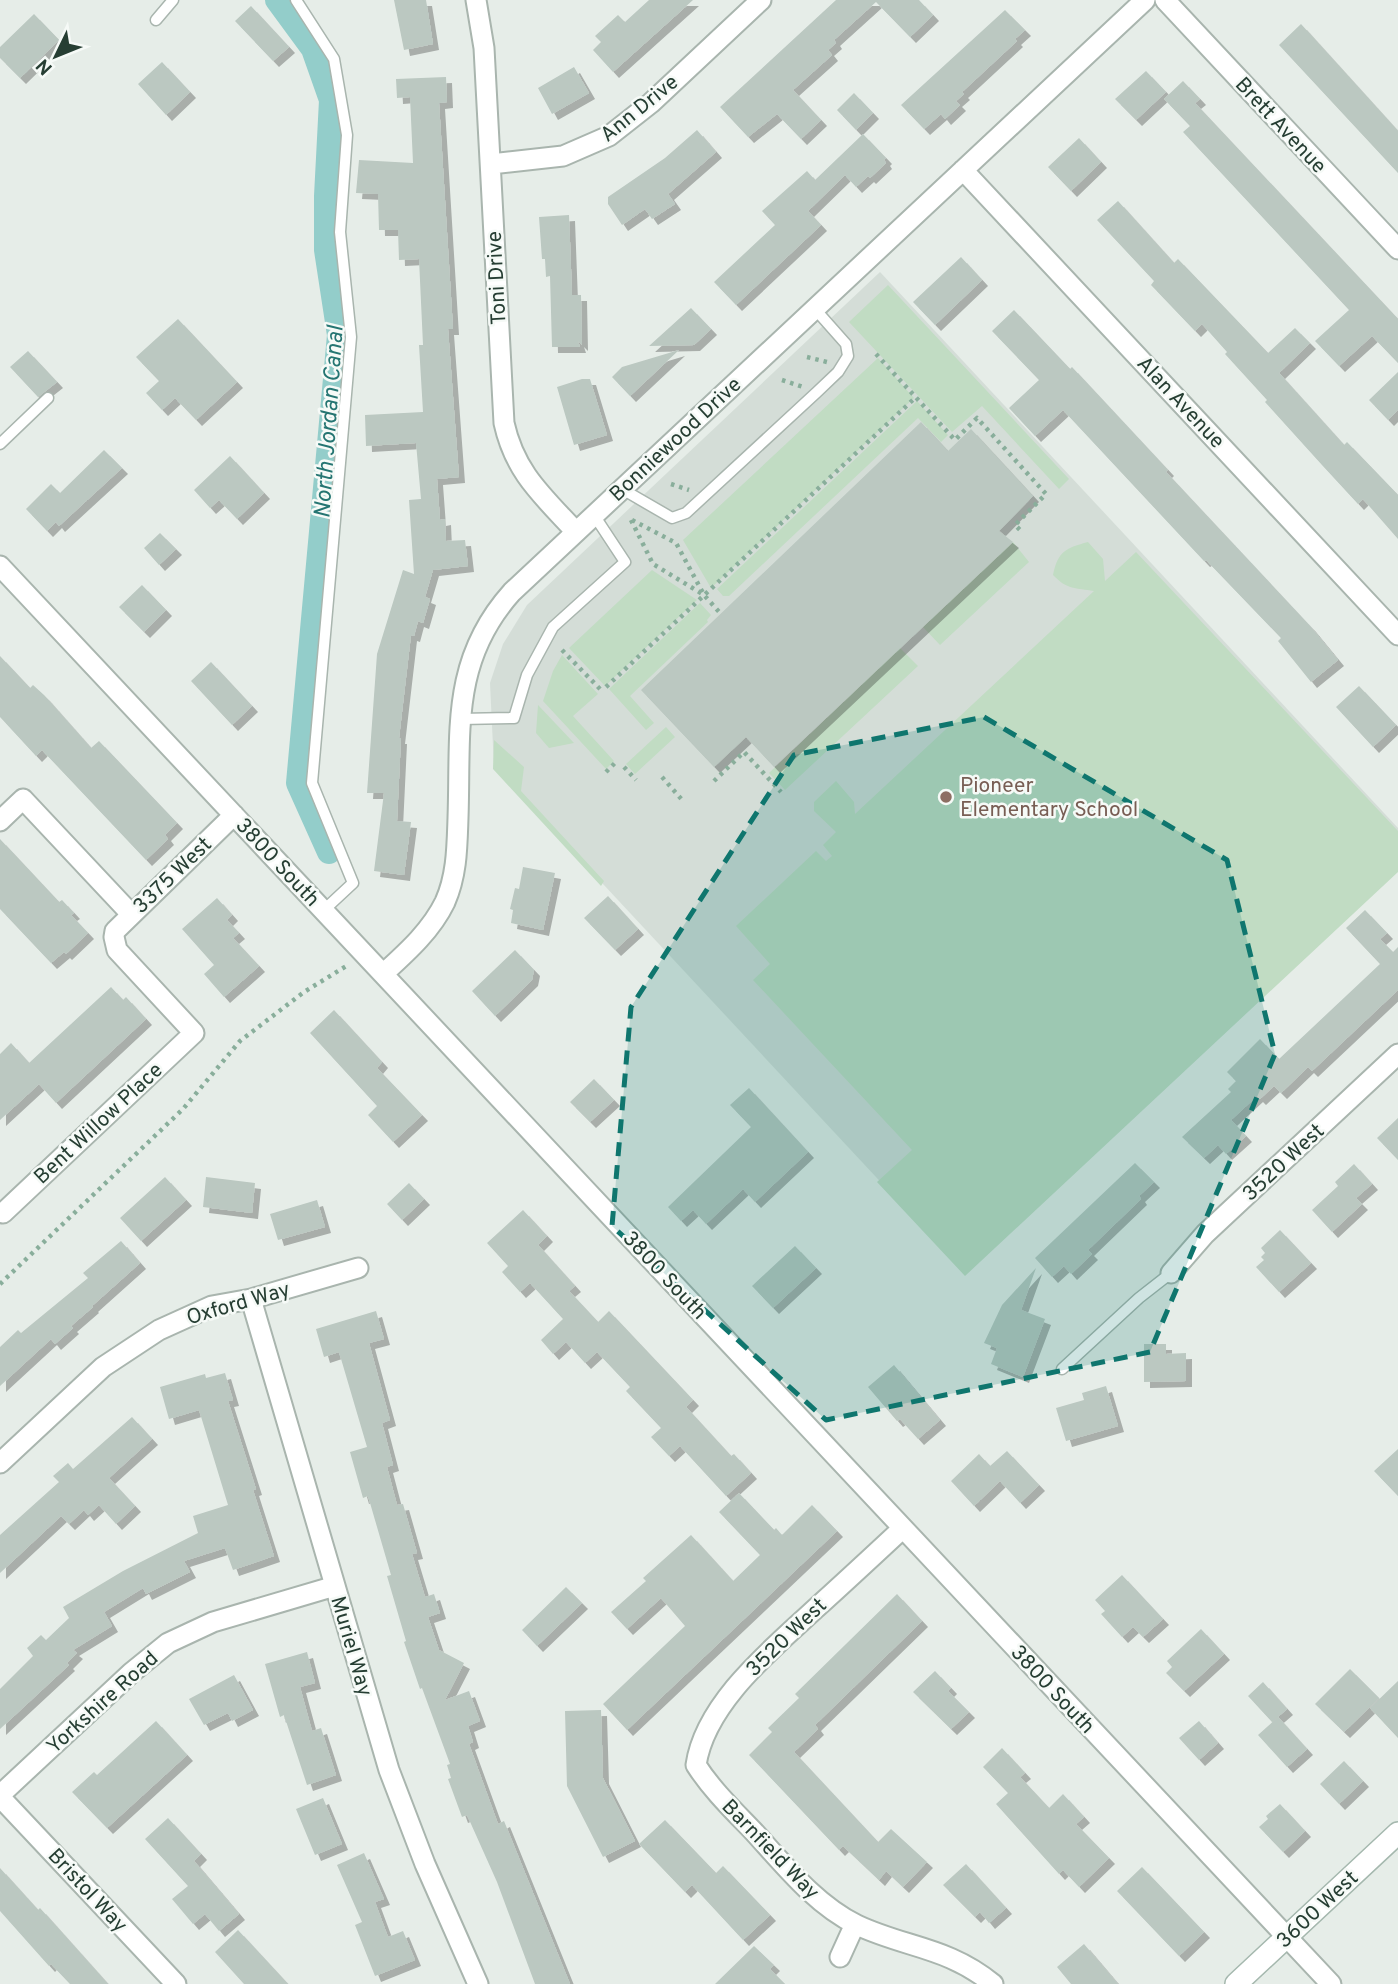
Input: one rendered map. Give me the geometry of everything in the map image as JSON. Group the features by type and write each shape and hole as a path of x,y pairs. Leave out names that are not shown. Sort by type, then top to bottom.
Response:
{"street":[{"name":"Toni Drive","path":"476,0 484,48 502,404 506,432 515,459 524,474 576,532"},
{"name":"Ann Drive","path":"491,164 562,156 609,136 651,103 761,0"},
{"name":"Bonniewood Drive","path":"383,974 427,930 450,889 457,852 461,719 467,671 485,626 512,592 1145,0"},
{"name":"Brett Avenue","path":"1165,0 1398,249"},
{"name":"Alan Avenue","path":"963,170 1398,635"},
{"name":"3800 South","path":"0,566 1331,1984"},
{"path":"0,821 23,799 131,914"},
{"name":"3375 West","path":"194,1033 117,950 114,937 118,926 234,815"},
{"name":"Bent Willow Place","path":"3,1213 194,1033"},
{"name":"3520 West","path":"1171,1273 1205,1234 1398,1054"},
{"name":"Oxford Way","path":"0,1463 85,1384 131,1347 159,1330 212,1306 251,1299 358,1268"},
{"name":"Muriel Way","path":"251,1299 389,1770 425,1864 478,1984"},
{"name":"3520 West","path":"696,1765 701,1741 707,1730 743,1679 903,1528"},
{"name":"Yorkshire Road","path":"0,1796 131,1673 169,1643 213,1622 335,1586"},
{"name":"Barnfield Way","path":"696,1765 712,1788 802,1883 828,1906 855,1924 948,1956 993,1984"},
{"name":"Bristol Way","path":"0,1796 176,1984"},
{"name":"3600 West","path":"1236,1984 1398,1833"},
{"path":"840,1957 855,1924"}],"lane":[{"path":"156,20 173,0"},
{"path":"296,0 334,60 347,135 340,232 351,337 312,783 353,883 324,911"},
{"path":"622,489 671,518 686,513 817,392 838,372 848,356 846,344 815,309"},
{"path":"0,444 48,398"},
{"path":"461,719 514,718 527,675 554,627 625,562 594,515"},
{"path":"1062,1369 1139,1298 1171,1273"}],"path":[{"path":"876,354 955,440 977,418 1046,494 1015,525 1022,532"},
{"path":"807,357 828,362"},
{"path":"562,650 604,689 916,397"},
{"path":"671,484 693,492"},
{"path":"704,595 653,564 631,520 676,542 704,595 721,614"},
{"path":"713,781 744,751 781,792"},
{"path":"606,772 616,762"},
{"path":"624,766 636,780"},
{"path":"662,777 684,802"},
{"path":"0,1284 183,1109 240,1041 304,992 349,964"}],"highlighted area":[{"path":"984,717 1227,860 1275,1054 1150,1352 826,1420 612,1226 631,1007 794,755"}],"shaded area":[{"name":"Pioneer Elementary School","path":"880,272 1398,828 1398,854 958,1265 494,767 490,683 503,644 527,605"}],"green space":[{"path":"888,285 1069,479 1059,489 982,406 952,432 849,322"},
{"path":"878,358 914,398 711,588 683,540"},
{"path":"917,401 948,435 941,442 918,418 729,596 723,596 717,589"},
{"path":"1013,542 1029,562 940,645 923,627"},
{"path":"1088,542 1103,559 1105,581 1136,552 1398,831 1398,872 965,1276 877,1182 912,1150 753,980 770,964 736,926 816,851 826,861 832,856 823,845 836,832 814,811 814,802 836,781 854,802 855,814 1094,591 1067,586 1053,575 1057,561 1064,552"},
{"path":"652,570 697,600 605,686 569,648"},
{"path":"700,603 711,615 708,622 630,696 654,723 646,730 609,689"},
{"path":"900,648 918,666 785,790 769,773"},
{"path":"562,655 598,694 573,716 614,761 606,769 543,701 553,671"},
{"path":"538,705 574,743 549,748 536,733"},
{"path":"666,727 675,737 635,774 626,764"},
{"path":"494,740 524,767 521,791 604,881 601,886 493,769"}],"building":[{"path":"394,0 426,0 433,44 404,50"},
{"path":"649,0 693,0 613,72 593,50 601,42 595,36 618,15 625,22"},
{"path":"836,0 919,0 933,15 910,37 876,2 834,40 836,43 828,50 832,55 793,90 821,120 801,139 777,114 748,137 720,107"},
{"path":"251,6 289,47 273,61 235,21"},
{"path":"1005,10 1025,30 1015,39 1017,41 962,92 964,94 956,101 960,105 945,119 941,114 924,129 901,105"},
{"path":"34,14 59,40 20,78 0,58 0,47"},
{"path":"1301,24 1398,131 1398,173 1279,45"},
{"path":"162,62 190,92 166,115 138,84"},
{"path":"574,67 589,93 552,114 538,88"},
{"path":"1146,71 1166,92 1136,120 1115,99"},
{"path":"446,77 447,102 439,103 453,329 448,329 459,477 437,479 440,520 445,519 446,541 465,540 468,566 433,570 425,597 430,599 423,623 418,621 414,636 411,635 399,738 397,821 411,822 404,875 374,871 384,793 367,793 377,654 403,570 414,574 409,500 421,499 416,443 366,446 365,415 423,412 419,345 423,345 419,259 399,260 398,230 379,230 378,194 356,193 359,160 413,163 410,97 397,98 396,79"},
{"path":"1183,81 1200,99 1195,103 1398,319 1398,363 1372,336 1339,366 1315,341 1349,310 1183,132 1190,126 1164,99"},
{"path":"854,93 873,113 856,130 837,110"},
{"path":"697,130 716,152 668,194 675,204 652,219 645,209 622,225 608,204 608,197 665,158"},
{"path":"863,134 886,158 886,163 856,187 845,175 808,211 821,225 736,305 714,282 775,225 762,211 807,171 815,180"},
{"path":"1079,138 1101,162 1071,191 1048,167"},
{"path":"1118,201 1174,263 1178,259 1268,353 1295,328 1310,343 1279,373 1344,445 1347,442 1398,495 1398,539 1363,499 1358,504 1322,465 1265,402 1267,400 1202,324 1195,331 1151,285 1154,281 1097,220"},
{"path":"569,215 572,295 581,295 582,345 578,341 580,347 552,347 550,276 546,277 545,259 542,259 539,217"},
{"path":"961,257 982,280 935,325 913,302"},
{"path":"691,308 711,329 694,345 649,346"},
{"path":"1014,310 1070,369 1072,367 1168,470 1166,472 1310,626 1338,660 1311,682 1278,641 1281,638 1206,560 1204,561 1063,410 1035,436 1009,408 1039,380 992,331"},
{"path":"178,319 237,382 196,420 175,398 162,410 146,393 159,381 136,357"},
{"path":"679,350 630,396 612,377 622,367"},
{"path":"28,351 57,382 38,397 10,367"},
{"path":"1398,372 1398,410 1388,420 1369,400"},
{"path":"590,379 607,435 574,445 557,387"},
{"path":"921,422 948,451 971,429 1033,496 999,531 1013,542 774,767 746,737 714,767 641,690"},
{"path":"104,450 122,468 59,526 56,522 47,531 26,509 51,484 60,493"},
{"path":"230,456 264,493 237,519 219,500 210,508 194,490"},
{"path":"160,533 176,549 159,565 144,548"},
{"path":"142,585 166,610 144,632 119,607"},
{"path":"0,656 30,688 33,685 44,695 91,748 99,741 177,823 165,835 168,839 146,860 42,750 36,756 0,717"},
{"path":"211,662 252,706 232,725 191,681"},
{"path":"1359,686 1396,725 1373,747 1336,707"},
{"path":"0,839 59,902 62,900 74,913 71,915 88,933 66,954 64,952 51,963 0,909"},
{"path":"523,867 555,873 543,930 511,923 513,910 510,909 515,888 519,889"},
{"path":"608,896 638,929 615,950 584,918"},
{"path":"217,898 232,915 227,920 239,933 233,938 259,966 224,997 204,974 214,965 182,929"},
{"path":"1365,910 1387,933 1380,939 1393,952 1398,947 1398,990 1312,1071 1308,1067 1281,1093 1274,1086 1260,1099 1257,1096 1231,1120 1246,1136 1226,1154 1218,1145 1204,1158 1182,1137 1231,1092 1228,1089 1236,1081 1227,1072 1260,1039 1279,1059 1380,964 1346,928"},
{"path":"515,950 534,970 532,980 495,1016 472,991"},
{"path":"111,987 123,1000 126,997 146,1019 56,1103 39,1084 0,1120 0,1054 11,1043 29,1063"},
{"path":"334,1010 382,1062 377,1068 422,1115 393,1142 368,1115 377,1106 310,1033"},
{"path":"594,1079 614,1100 590,1122 570,1102"},
{"path":"749,1088 808,1152 755,1202 743,1189 706,1224 693,1210 681,1221 668,1207 751,1127 730,1105"},
{"path":"1398,1118 1398,1160 1377,1138"},
{"path":"1135,1163 1154,1182 1139,1196 1141,1199 1088,1250 1092,1254 1071,1274 1064,1266 1052,1277 1035,1258"},
{"path":"1354,1164 1372,1184 1356,1198 1362,1204 1332,1232 1312,1210 1338,1186 1335,1182"},
{"path":"165,1177 186,1200 141,1241 120,1218"},
{"path":"206,1177 255,1183 252,1213 203,1207"},
{"path":"409,1183 424,1199 402,1220 387,1204"},
{"path":"317,1200 325,1227 278,1240 270,1214"},
{"path":"523,1210 547,1236 538,1245 575,1286 569,1291 598,1322 609,1311 693,1400 686,1407 731,1456 734,1454 751,1473 726,1496 680,1446 669,1456 651,1437 661,1428 626,1391 630,1387 597,1352 585,1363 566,1342 553,1354 541,1340 563,1319 530,1283 520,1292 502,1272 508,1266 487,1243"},
{"path":"1280,1230 1311,1263 1279,1292 1256,1267 1264,1260 1261,1257 1265,1253 1261,1248"},
{"path":"121,1241 140,1263 55,1344 51,1339 0,1386 0,1347 18,1330 21,1333 88,1278 83,1273"},
{"path":"795,1246 816,1268 773,1308 752,1286"},
{"path":"1036,1268 1021,1310 1045,1319 1023,1377 991,1364 997,1348 984,1343 1002,1305"},
{"path":"376,1311 384,1339 369,1343 390,1420 382,1423 393,1465 387,1467 397,1505 403,1504 417,1553 412,1554 425,1597 434,1594 440,1613 428,1617 439,1650 464,1663 445,1700 469,1691 480,1721 468,1726 473,1742 469,1744 498,1824 504,1821 570,1984 535,1984 497,1882 467,1815 462,1817 448,1779 451,1778 447,1765 450,1764 404,1642 406,1641 387,1576 391,1575 368,1496 363,1498 350,1452 367,1447 339,1352 324,1357 316,1329"},
{"path":"1144,1344 1166,1344 1166,1354 1186,1353 1186,1381 1144,1382"},
{"path":"894,1365 940,1420 918,1439 900,1419 897,1421 868,1387"},
{"path":"225,1373 233,1400 228,1401 274,1556 233,1570 225,1548 184,1561 190,1572 146,1594 143,1588 104,1612 112,1626 73,1650 77,1653 67,1663 69,1665 0,1729 0,1689 33,1656 27,1648 41,1635 46,1640 69,1618 63,1607 123,1571 198,1533 193,1516 228,1505 199,1410 169,1419 160,1387 205,1374 206,1378"},
{"path":"1106,1386 1118,1426 1066,1441 1056,1408 1084,1400 1082,1393"},
{"path":"132,1417 152,1439 109,1478 135,1506 116,1524 99,1505 88,1515 84,1510 69,1524 61,1516 0,1573 0,1535 59,1482 53,1476 68,1463 73,1469"},
{"path":"1398,1449 1398,1496 1374,1471"},
{"path":"1007,1451 1039,1485 1020,1503 1000,1481 974,1506 951,1481 979,1454 990,1466"},
{"path":"739,1493 782,1535 812,1505 837,1531 627,1730 603,1704 685,1626 661,1598 627,1629 611,1612 646,1581 643,1578 691,1535 733,1581 760,1555 719,1512"},
{"path":"1122,1575 1163,1619 1143,1637 1133,1627 1122,1637 1101,1614 1105,1611 1095,1600"},
{"path":"566,1587 582,1603 537,1646 522,1630"},
{"path":"897,1594 922,1621 815,1725 818,1729 794,1752 878,1842 891,1829 927,1862 903,1887 886,1871 879,1880 843,1846 839,1850 749,1755 772,1732 768,1728 799,1698 795,1694"},
{"path":"1201,1629 1224,1654 1184,1691 1166,1673 1172,1667 1167,1661"},
{"path":"307,1652 315,1683 300,1687 312,1731 321,1728 336,1775 307,1785 284,1715 280,1717 265,1664"},
{"path":"1350,1669 1379,1698 1344,1732 1315,1704"},
{"path":"935,1671 951,1688 948,1691 969,1712 951,1729 913,1692"},
{"path":"234,1675 253,1710 232,1721 228,1713 204,1725 189,1699"},
{"path":"1398,1681 1398,1738 1370,1708"},
{"path":"1263,1682 1287,1709 1272,1722 1248,1696"},
{"path":"601,1710 603,1778 635,1841 603,1857 567,1786 565,1711"},
{"path":"1278,1717 1307,1749 1287,1767 1258,1735"},
{"path":"156,1721 187,1755 107,1828 72,1792 94,1772 97,1775"},
{"path":"1199,1721 1218,1743 1199,1760 1179,1738"},
{"path":"1002,1748 1025,1773 1020,1777 1049,1808 1063,1794 1084,1817 1076,1824 1109,1858 1079,1887 1063,1870 1059,1874 996,1804 1008,1793 983,1767"},
{"path":"1344,1761 1363,1781 1339,1804 1320,1784"},
{"path":"323,1798 342,1844 315,1855 296,1809"},
{"path":"1280,1804 1305,1831 1283,1852 1259,1827 1268,1819 1266,1816"},
{"path":"168,1818 201,1854 194,1861 239,1914 219,1931 205,1914 193,1924 172,1899 188,1886 145,1839"},
{"path":"665,1820 716,1873 723,1866 770,1915 743,1940 692,1885 685,1892 639,1844"},
{"path":"364,1853 384,1899 375,1902 388,1937 403,1931 415,1960 375,1976 355,1925 362,1922 337,1865"},
{"path":"966,1864 1006,1908 989,1923 980,1912 975,1917 943,1885"},
{"path":"1142,1867 1204,1932 1179,1956 1117,1891"},
{"path":"0,1868 108,1984 70,1984 51,1964 49,1966 0,1911"},
{"path":"238,1930 288,1984 244,1984 215,1952"},
{"path":"1084,1944 1118,1984 1071,1984 1057,1967"},
{"path":"754,1946 774,1965 770,1969 785,1984 715,1984"}],"waterway":[{"name":"North Jordan Canal","path":"277,0 313,49 331,100 326,250 339,335 298,783 329,852"}],"place":[{"name":"Pioneer Elementary School","path":"946,797"}]}
